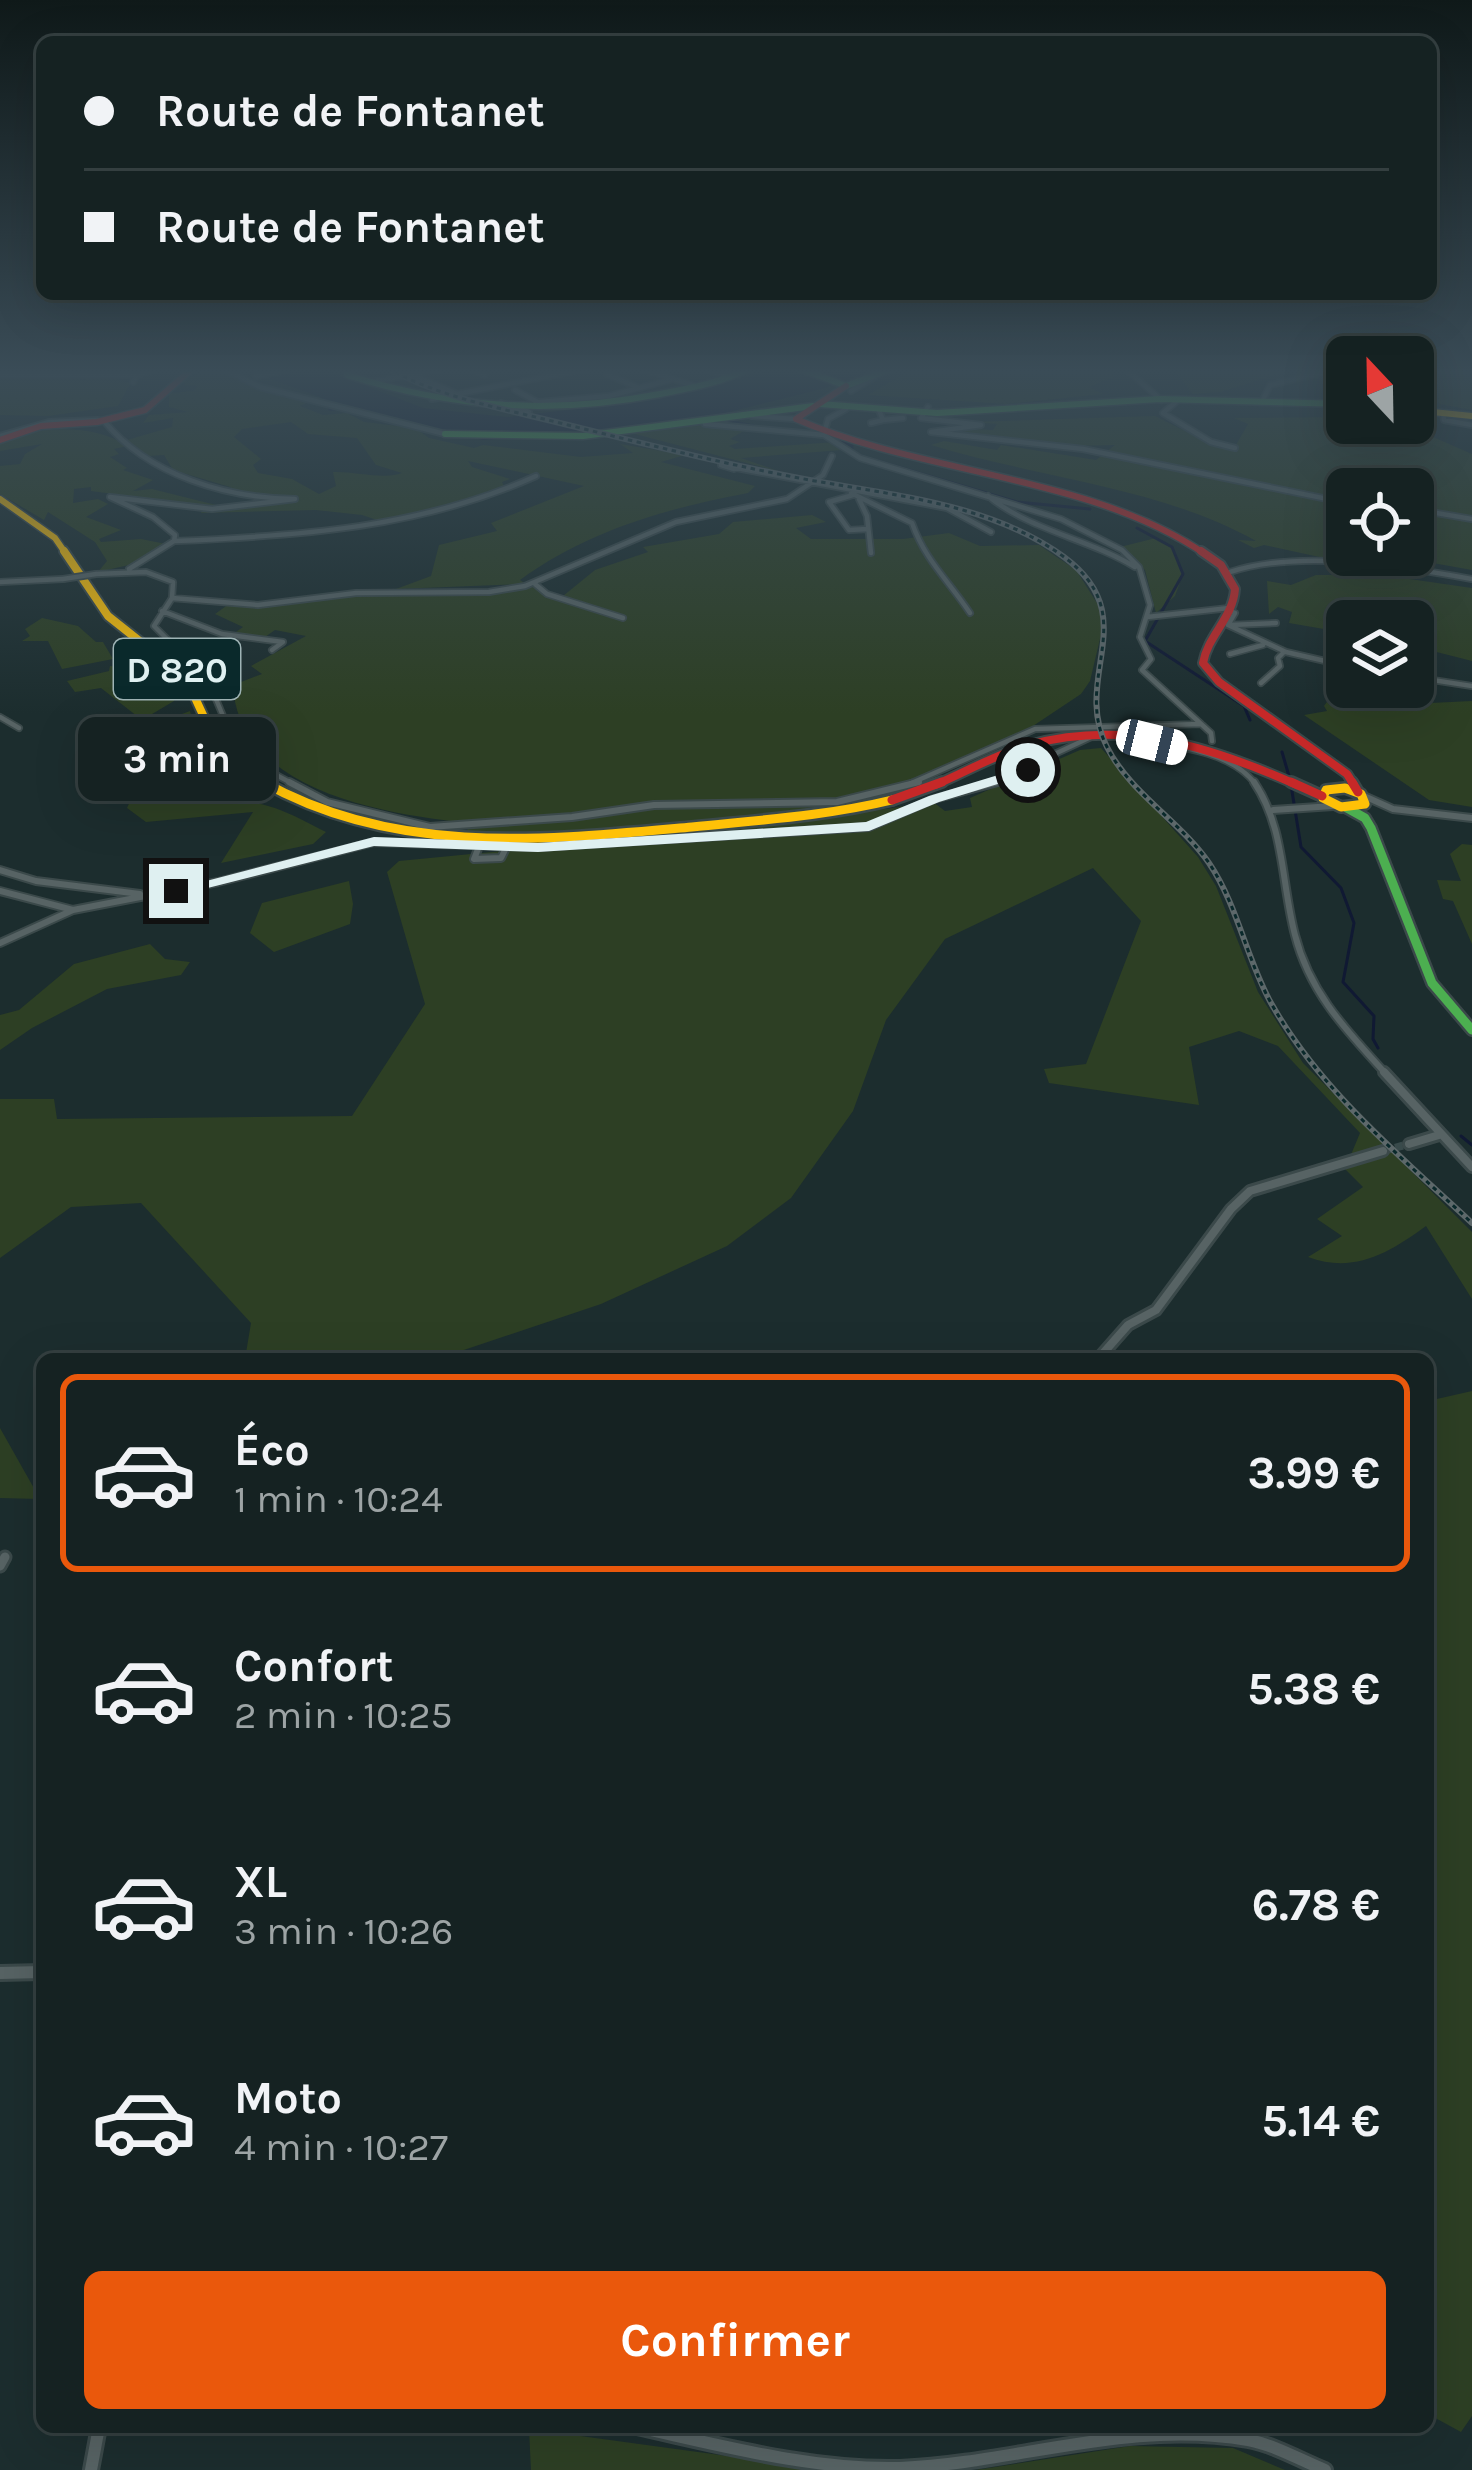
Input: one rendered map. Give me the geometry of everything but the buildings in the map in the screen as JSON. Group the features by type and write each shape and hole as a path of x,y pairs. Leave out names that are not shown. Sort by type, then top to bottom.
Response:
{"main road":[{"path":"1008,483 1172,531 1204,546 1230,572 1236,586 1229,615 1204,640 1201,657 1207,670 1336,766 1363,799 1438,983 1472,1027"},
{"name":"D 820","path":"0,500 65,548 108,616 186,678 214,739 240,769 282,796 338,818 451,838 582,838 839,813 905,799 1028,746 1105,733 1192,742 1278,772 1330,799"},
{"path":"1330,799 1345,783 1336,766"},
{"path":"1330,799 1363,799"},
{"path":"1330,799 1363,799"},
{"path":"1330,799 1365,818 1437,992 1472,1027"}],"street":[{"path":"174,541 175,535 153,517 110,496 212,509 295,499 243,498 210,483"},
{"path":"129,569 174,541 286,537 385,524 520,483"},
{"path":"806,483 947,508 991,532"},
{"path":"949,483 1055,516 1122,550 1138,567 1149,598 1151,617 1140,643 1151,659 1142,670 1211,733 1206,747"},
{"path":"1251,483 1326,499"},
{"path":"172,598 258,605 356,593 489,592 536,584 676,522 782,500 809,484"},
{"path":"844,489 913,524 924,558 942,571 970,613"},
{"path":"856,495 872,553"},
{"path":"856,495 829,502 848,530 868,530"},
{"path":"987,495 1006,511 1100,545 1138,567"},
{"path":"1434,513 1472,519"},
{"path":"1230,572 1267,561 1403,567 1472,579"},
{"path":"2,584 129,569 171,579 172,598 154,626 208,680 237,746 270,775 327,802 410,824 453,828 654,805 837,802 923,781 1035,729 1201,724"},
{"path":"536,584 547,594 623,618"},
{"path":"162,611 222,634 284,642 272,650"},
{"path":"1151,617 1229,615 1276,623"},
{"path":"1229,615 1265,644 1326,661"},
{"path":"1230,654 1265,644"},
{"path":"1261,683 1280,666 1278,658 1284,652"},
{"path":"1434,680 1472,686"},
{"path":"0,717 19,728"},
{"path":"0,944 73,910 374,842 506,848 644,844 728,833 869,826 934,799 996,783 1093,737 1206,747 1246,771 1273,810 1292,928 1311,983 1339,1027 1472,1167"},
{"path":"1273,810 1295,810 1330,799"},
{"path":"1363,799 1398,810 1472,818"},
{"path":"494,835 505,823"},
{"path":"478,849 474,859 490,862 501,858 506,848"},
{"path":"0,870 36,881 146,896"},
{"path":"0,891 73,910"},
{"path":"1409,1144 1439,1135"},
{"path":"1103,1353 1128,1325 1156,1310 1231,1209 1250,1191 1383,1151"},
{"path":"0,1973 36,1972"},
{"path":"91,2470 98,2433"},
{"path":"664,2433 811,2465 900,2468 1118,2435 1157,2434 1250,2440 1325,2470"}],"green space":[{"path":"0,483 147,483 133,491 152,489 216,505 301,500 239,494 217,483 300,483 319,494 335,483 503,483 505,488 386,523 316,510 201,513 204,506 91,491 91,487 74,489 73,503 98,499 108,504 86,517 121,530 99,539 101,542 141,539 166,544 133,564 98,572 107,561 95,542 48,512 44,520 0,494"},
{"path":"571,483 755,486 748,493 658,514 600,535 520,580 526,584 396,589 431,576 439,545 497,531 491,523 584,486"},
{"path":"1088,483 1326,483 1326,558 1264,545 1254,548 1238,540 1256,541 1179,507"},
{"path":"1434,483 1472,483 1472,570 1434,563"},
{"path":"812,515 826,522 796,528 811,539 903,539 949,533 980,546 1039,545 1076,570 1102,611 1104,622 1090,681 1081,694 1033,726 858,806 548,836 467,834 468,823 397,813 322,791 288,773 260,750 241,721 233,685 262,674 251,666 306,636 275,630 265,637 233,634 243,627 215,614 229,604 274,606 325,597 490,593 533,586 563,596 595,570 648,552 643,547 719,534 733,522"},
{"path":"1156,538 1172,547 1183,574 1175,596 1156,613 1145,570 1120,547"},
{"path":"1316,575 1389,576 1472,588 1472,661 1434,651 1434,600 1326,600 1326,629 1289,623 1292,612 1278,607 1269,614 1267,581 1291,585"},
{"path":"42,618 78,626 96,642 103,642 113,659 62,669 48,641 22,641 30,636 25,629"},
{"path":"110,666 154,677 175,696 174,701 142,720 101,688 75,692 67,681 109,671"},
{"path":"1472,701 1472,807 1429,800 1304,715 1327,711 1324,706 1434,708 1434,703"},
{"path":"190,711 193,723 168,743 185,772 211,789 275,808 326,832 313,844 221,863 253,812 146,822 127,808 132,797 107,766 126,735"},
{"path":"1101,748 1198,857 1216,886 1258,992 1303,1063 1472,1232 1472,1299 1426,1226 1398,1245 1356,1262 1308,1257 1342,1236 1317,1219 1363,1187 1345,1169 1360,1133 1278,1046 1239,1031 1189,1047 1199,1105 1049,1083 1044,1069 1086,1064 1141,921 1093,868 945,939 886,1020 853,1111 791,1198 727,1246 601,1304 455,1353 246,1353 251,1323 141,1203 71,1207 0,1258 0,1099 54,1099 57,1119 352,1116 425,1004 387,872 399,861 789,823 933,802 945,811 972,807 970,798 1080,750"},
{"path":"1462,844 1472,845 1472,944 1453,901 1443,899 1437,880 1461,881 1450,854"},
{"path":"349,881 350,924 274,952 250,933 262,903"},
{"path":"150,944 165,959 190,962 181,975 107,989 0,1050 0,1015 19,1010 74,964"},
{"path":"1472,1391 1472,2416 1461,2432 1434,2417 1434,1400"},
{"path":"0,1428 36,1499 0,1498"},
{"path":"529,2433 830,2470 531,2470"},
{"path":"1130,2446 1233,2448 1285,2470 976,2470"}],"waterway":[{"path":"953,483 1017,502 1090,509"},
{"path":"1137,528 1172,547 1183,574 1145,641 1244,706 1250,720"},
{"path":"1282,752 1289,776"},
{"path":"1291,785 1301,847 1341,888 1354,923 1343,982 1374,1016 1373,1039 1378,1048"},
{"path":"1461,1136 1472,1145"}],"tunnel":[{"path":"1383,1151 1409,1144"}],"railway":[{"path":"831,483 944,505 1007,525 1064,557 1088,579 1100,602 1104,625 1096,696 1107,747 1142,793 1209,863 1271,1003 1313,1065 1363,1120 1472,1223"}],"traffic: fast":[{"path":"1347,808 1365,818 1371,828 1432,983 1472,1030"}],"traffic: slow":[{"path":"0,499 55,538 108,616 186,678 214,739 240,769 308,807 368,825 433,836 540,841 839,813 892,800"},
{"path":"1345,788 1361,794 1365,804 1341,807 1323,798 1326,790 1345,788"}],"traffic: jam":[{"path":"1018,483 1140,521 1187,542 1221,565 1235,589 1235,599 1203,663 1219,682 1347,774 1358,792"},
{"path":"892,800 1029,745 1109,733 1145,735 1215,751 1322,796"}],"route":[{"path":"176,891 374,842 538,848 644,844 728,833 842,830 882,823 917,805 1028,770"}]}
